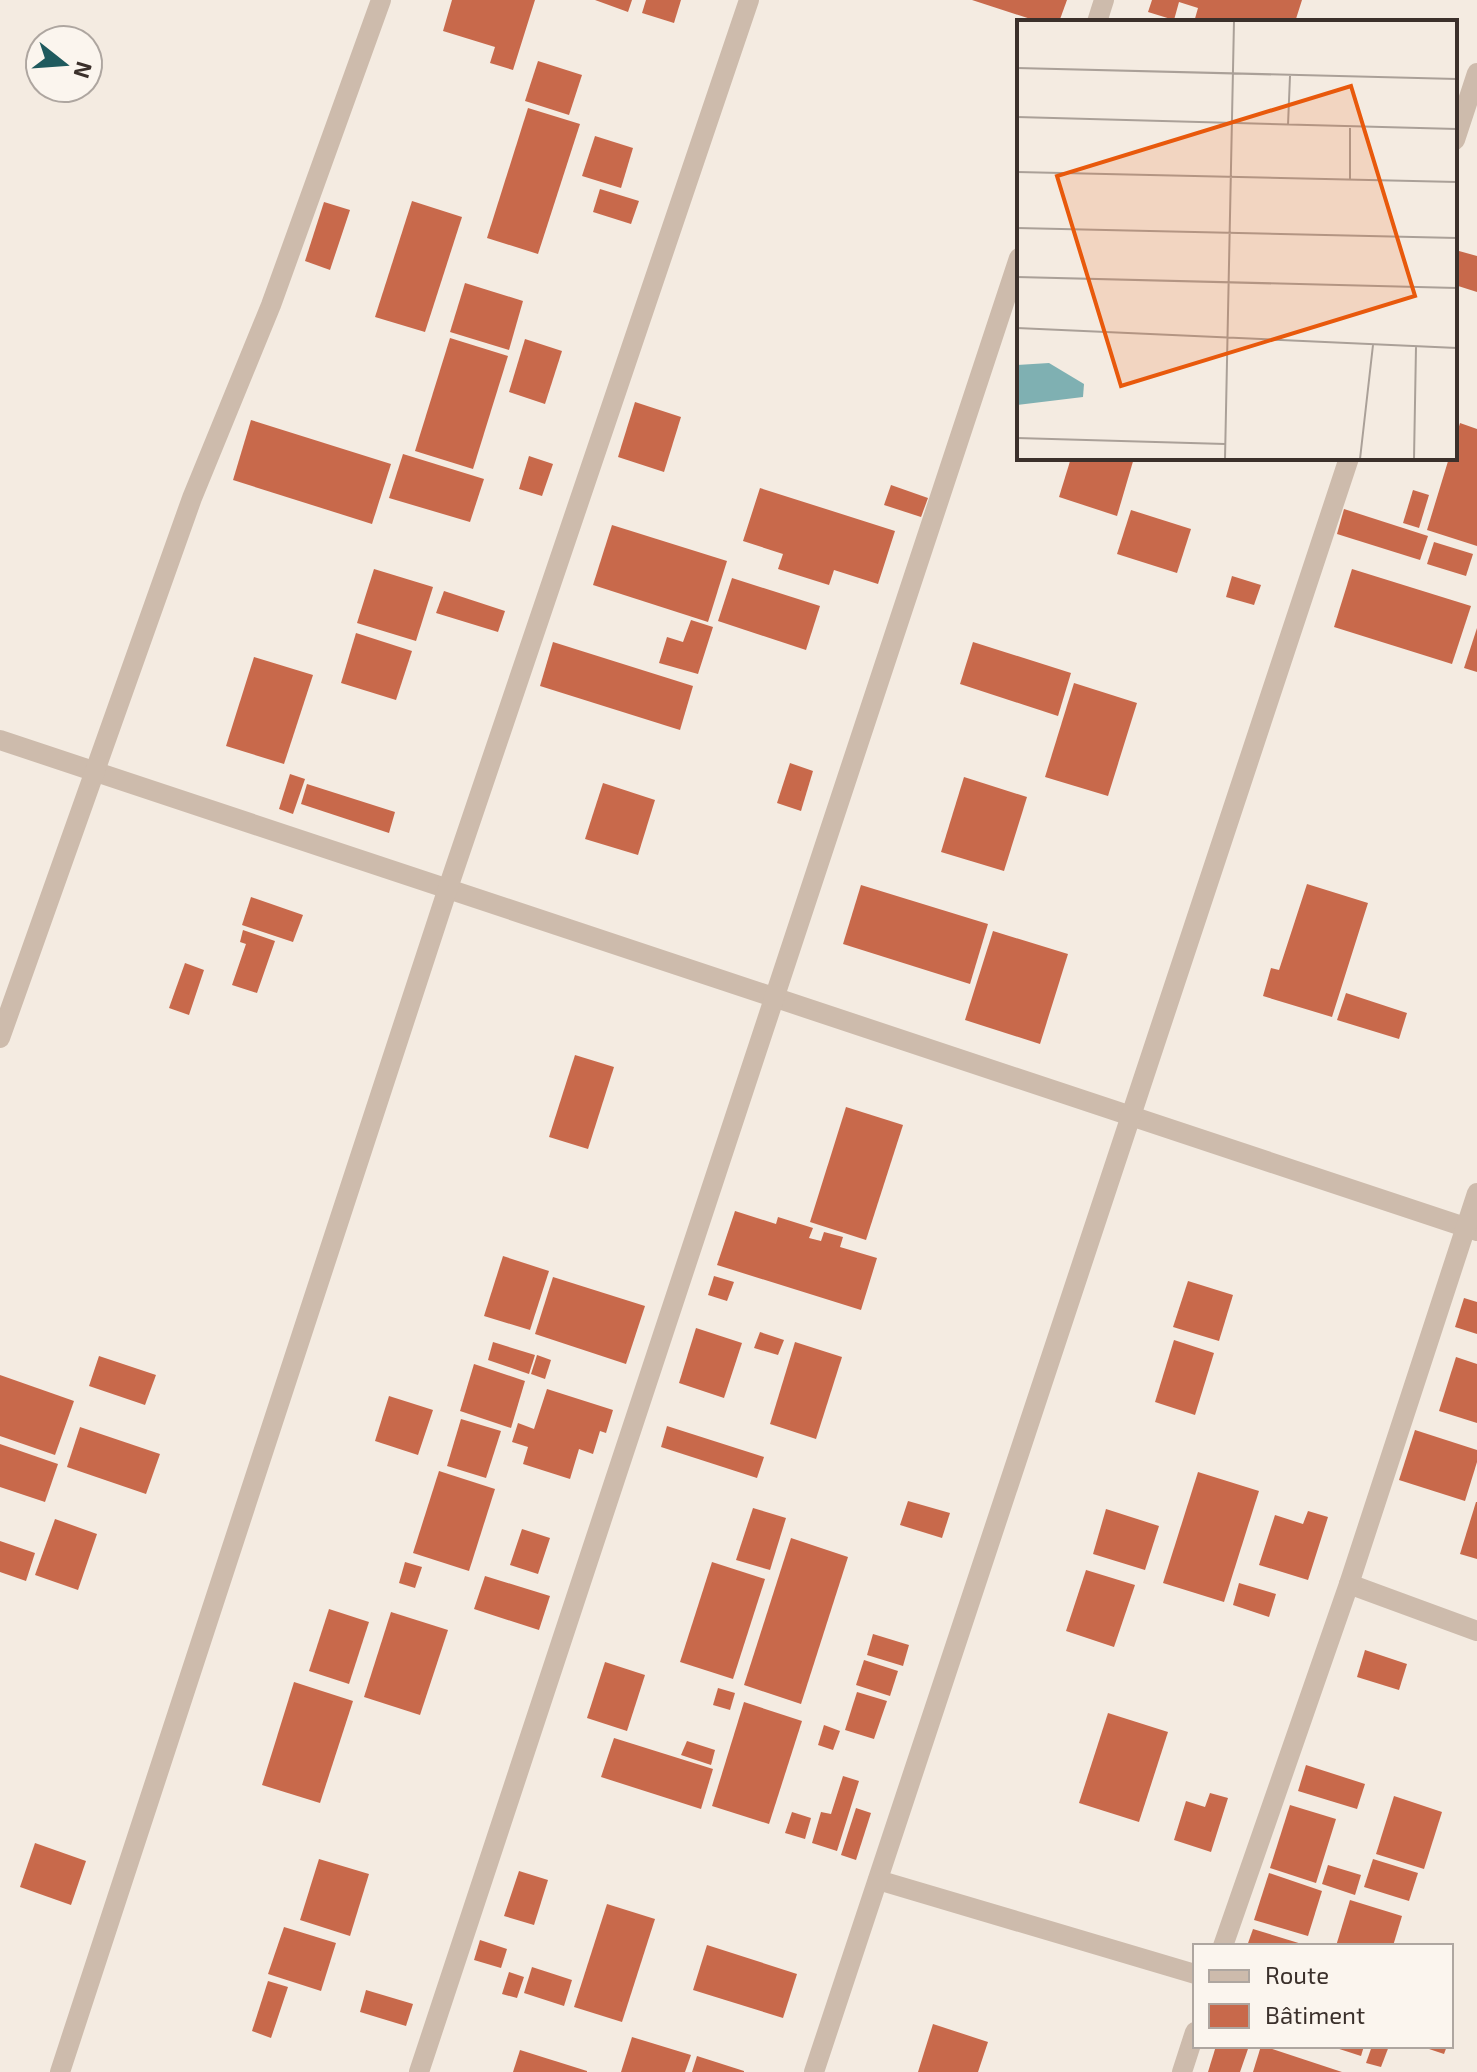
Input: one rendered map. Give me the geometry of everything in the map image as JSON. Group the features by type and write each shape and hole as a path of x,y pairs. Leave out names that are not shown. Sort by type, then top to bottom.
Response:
{"street":[{"path":"0,1038 192,498 271,305 381,0"},
{"path":"60,2072 448,888 749,0"},
{"path":"1098,20 1104,0"},
{"path":"1457,134 1477,73"},
{"path":"419,2072 1017,264"},
{"path":"814,2072 1348,460"},
{"path":"0,740 1471,1229"},
{"path":"1224,1944 1471,1229 1477,1193"},
{"path":"1349,1584 1477,1631"},
{"path":"878,1880 1193,1973"},
{"path":"1182,2072 1193,2038"}],"building":[{"path":"452,0 535,0 513,70 490,63 495,47 443,31"},
{"path":"595,0 632,0 628,12"},
{"path":"646,0 681,0 674,23 642,13"},
{"path":"972,0 1067,0 1060,20 1034,20"},
{"path":"1152,0 1302,0 1296,20 1195,20 1198,8 1179,2 1174,20 1148,12"},
{"path":"538,61 582,75 569,115 525,101"},
{"path":"528,108 580,124 538,254 487,238"},
{"path":"595,136 633,148 621,188 582,176"},
{"path":"600,189 639,201 631,224 593,212"},
{"path":"412,201 462,217 425,332 375,317"},
{"path":"324,202 350,210 330,270 305,261"},
{"path":"1459,251 1477,256 1477,292 1457,286"},
{"path":"465,283 523,301 509,350 450,332"},
{"path":"450,338 508,356 473,469 415,451"},
{"path":"525,339 562,351 545,404 509,392"},
{"path":"635,402 681,417 664,472 618,457"},
{"path":"251,420 391,464 372,524 233,480"},
{"path":"1460,423 1477,429 1477,546 1427,530 1448,460 1457,460"},
{"path":"403,454 484,479 470,522 389,498"},
{"path":"529,456 553,464 542,496 519,489"},
{"path":"1070,460 1133,460 1117,516 1059,497"},
{"path":"891,485 928,498 921,517 884,505"},
{"path":"760,488 895,531 878,584 834,570 829,585 778,569 783,554 743,541"},
{"path":"1413,490 1429,495 1419,528 1403,523"},
{"path":"1344,509 1428,536 1420,560 1337,534"},
{"path":"1131,510 1191,529 1177,573 1117,554"},
{"path":"612,525 727,561 708,622 593,585"},
{"path":"1434,542 1473,554 1466,576 1427,564"},
{"path":"374,569 433,587 416,641 357,623"},
{"path":"1352,569 1471,606 1452,664 1334,627"},
{"path":"1232,576 1261,585 1254,605 1226,597"},
{"path":"732,578 820,606 806,650 718,621"},
{"path":"444,591 505,611 498,632 436,613"},
{"path":"691,620 713,627 698,674 659,663 667,637 683,642"},
{"path":"1477,628 1477,672 1464,668"},
{"path":"356,633 412,651 396,700 341,683"},
{"path":"553,642 693,686 680,730 540,686"},
{"path":"973,642 1071,673 1058,716 960,684"},
{"path":"254,657 313,675 284,764 226,746"},
{"path":"1074,683 1137,703 1108,796 1045,777"},
{"path":"790,763 813,771 801,811 777,803"},
{"path":"290,774 305,779 293,814 279,809"},
{"path":"964,777 1027,797 1004,871 941,852"},
{"path":"603,783 655,800 638,855 585,839"},
{"path":"307,784 395,812 389,833 301,804"},
{"path":"1307,884 1368,903 1332,1017 1263,996 1271,968 1279,970"},
{"path":"861,885 988,924 970,984 843,944"},
{"path":"251,897 303,915 293,942 242,925"},
{"path":"243,930 275,941 257,993 232,985 246,944 240,942"},
{"path":"993,931 1068,954 1040,1044 965,1020"},
{"path":"185,963 204,970 189,1015 169,1008"},
{"path":"1346,993 1407,1013 1399,1039 1337,1020"},
{"path":"575,1055 614,1067 588,1149 549,1137"},
{"path":"846,1107 903,1125 866,1240 810,1222"},
{"path":"735,1211 776,1224 778,1217 813,1228 809,1238 821,1241 824,1232 843,1237 840,1247 877,1258 861,1310 717,1265"},
{"path":"503,1256 549,1271 530,1330 484,1316"},
{"path":"714,1276 734,1282 727,1301 708,1295"},
{"path":"553,1277 645,1306 626,1364 535,1334"},
{"path":"1188,1281 1233,1295 1219,1341 1173,1327"},
{"path":"1464,1298 1477,1302 1477,1334 1455,1327"},
{"path":"696,1328 742,1343 724,1398 679,1383"},
{"path":"760,1332 784,1340 778,1355 754,1348"},
{"path":"1174,1340 1214,1353 1195,1415 1155,1402"},
{"path":"493,1342 535,1355 529,1374 488,1360"},
{"path":"795,1342 842,1357 816,1439 770,1424"},
{"path":"537,1355 551,1360 545,1379 531,1374"},
{"path":"99,1356 156,1375 145,1405 89,1386"},
{"path":"1456,1357 1477,1364 1477,1423 1439,1411"},
{"path":"474,1364 525,1381 511,1428 460,1411"},
{"path":"0,1375 74,1401 55,1455 0,1436"},
{"path":"547,1389 613,1410 606,1433 600,1431 593,1454 579,1449 570,1479 523,1464 528,1447 512,1442 518,1423 534,1429"},
{"path":"389,1396 433,1410 418,1455 375,1441"},
{"path":"461,1419 501,1431 486,1478 447,1466"},
{"path":"667,1426 764,1457 757,1478 661,1447"},
{"path":"80,1427 160,1454 146,1494 67,1467"},
{"path":"1415,1430 1477,1450 1477,1462 1465,1501 1399,1480"},
{"path":"0,1444 58,1464 45,1502 0,1487"},
{"path":"439,1471 495,1489 469,1571 413,1553"},
{"path":"1198,1472 1259,1491 1224,1602 1163,1583"},
{"path":"908,1501 950,1513 942,1538 900,1525"},
{"path":"1477,1502 1477,1559 1460,1554"},
{"path":"753,1508 786,1518 770,1570 736,1560"},
{"path":"1106,1509 1159,1526 1145,1570 1093,1554"},
{"path":"1308,1511 1328,1517 1308,1580 1259,1565 1275,1515 1303,1524"},
{"path":"55,1519 97,1534 78,1590 35,1575"},
{"path":"522,1529 550,1538 538,1574 510,1565"},
{"path":"791,1538 848,1557 801,1704 744,1685"},
{"path":"0,1541 35,1553 26,1581 0,1572"},
{"path":"405,1562 422,1567 415,1588 399,1583"},
{"path":"712,1562 765,1579 733,1679 680,1662"},
{"path":"1086,1570 1135,1585 1114,1647 1066,1631"},
{"path":"485,1576 550,1596 539,1630 474,1609"},
{"path":"1239,1583 1276,1594 1269,1617 1233,1605"},
{"path":"329,1609 369,1622 349,1684 309,1671"},
{"path":"391,1612 448,1630 420,1715 364,1697"},
{"path":"873,1634 909,1645 903,1666 867,1655"},
{"path":"1365,1650 1407,1664 1399,1690 1357,1677"},
{"path":"864,1660 898,1671 890,1696 856,1685"},
{"path":"605,1662 645,1675 627,1731 587,1718"},
{"path":"294,1682 353,1701 320,1803 262,1785"},
{"path":"718,1688 735,1693 730,1710 713,1705"},
{"path":"857,1692 887,1701 874,1739 845,1730"},
{"path":"744,1702 802,1721 769,1824 712,1806"},
{"path":"1108,1713 1168,1732 1139,1822 1079,1803"},
{"path":"824,1725 840,1731 833,1750 818,1745"},
{"path":"614,1738 713,1769 701,1809 601,1777"},
{"path":"687,1741 715,1750 711,1765 681,1755"},
{"path":"1306,1765 1365,1784 1357,1809 1298,1791"},
{"path":"843,1776 859,1781 837,1851 812,1843 821,1812 831,1814"},
{"path":"1210,1793 1228,1798 1211,1852 1174,1840 1186,1801 1205,1807"},
{"path":"1394,1796 1442,1812 1424,1869 1376,1854"},
{"path":"1290,1805 1336,1819 1316,1883 1270,1868"},
{"path":"856,1808 871,1813 856,1860 841,1855"},
{"path":"792,1812 811,1818 805,1839 785,1833"},
{"path":"35,1843 86,1861 71,1905 20,1887"},
{"path":"319,1859 369,1874 350,1936 300,1920"},
{"path":"1373,1859 1418,1873 1409,1901 1364,1887"},
{"path":"1328,1865 1361,1875 1355,1895 1322,1884"},
{"path":"519,1871 548,1880 534,1925 504,1916"},
{"path":"1269,1873 1322,1891 1308,1936 1254,1920"},
{"path":"1350,1900 1402,1916 1394,1944 1337,1944"},
{"path":"607,1904 655,1919 622,2022 574,2007"},
{"path":"284,1927 336,1943 321,1991 268,1974"},
{"path":"1253,1929 1302,1944 1248,1944"},
{"path":"480,1940 507,1949 501,1968 474,1960"},
{"path":"707,1945 797,1974 783,2018 693,1990"},
{"path":"532,1967 572,1980 564,2006 524,1993"},
{"path":"509,1972 524,1977 517,1998 502,1994"},
{"path":"268,1981 288,1987 271,2038 252,2031"},
{"path":"366,1990 413,2004 406,2026 360,2012"},
{"path":"933,2024 988,2042 978,2072 918,2072"},
{"path":"632,2037 691,2055 685,2072 621,2072"},
{"path":"1215,2048 1248,2048 1240,2072 1208,2072"},
{"path":"1260,2048 1269,2048 1342,2072 1253,2072"},
{"path":"1336,2048 1363,2048 1361,2056"},
{"path":"1371,2048 1388,2048 1381,2067 1366,2063"},
{"path":"1426,2048 1446,2048 1444,2054"},
{"path":"520,2050 587,2071 587,2072 513,2072"},
{"path":"697,2056 744,2071 744,2072 692,2072"}]}
